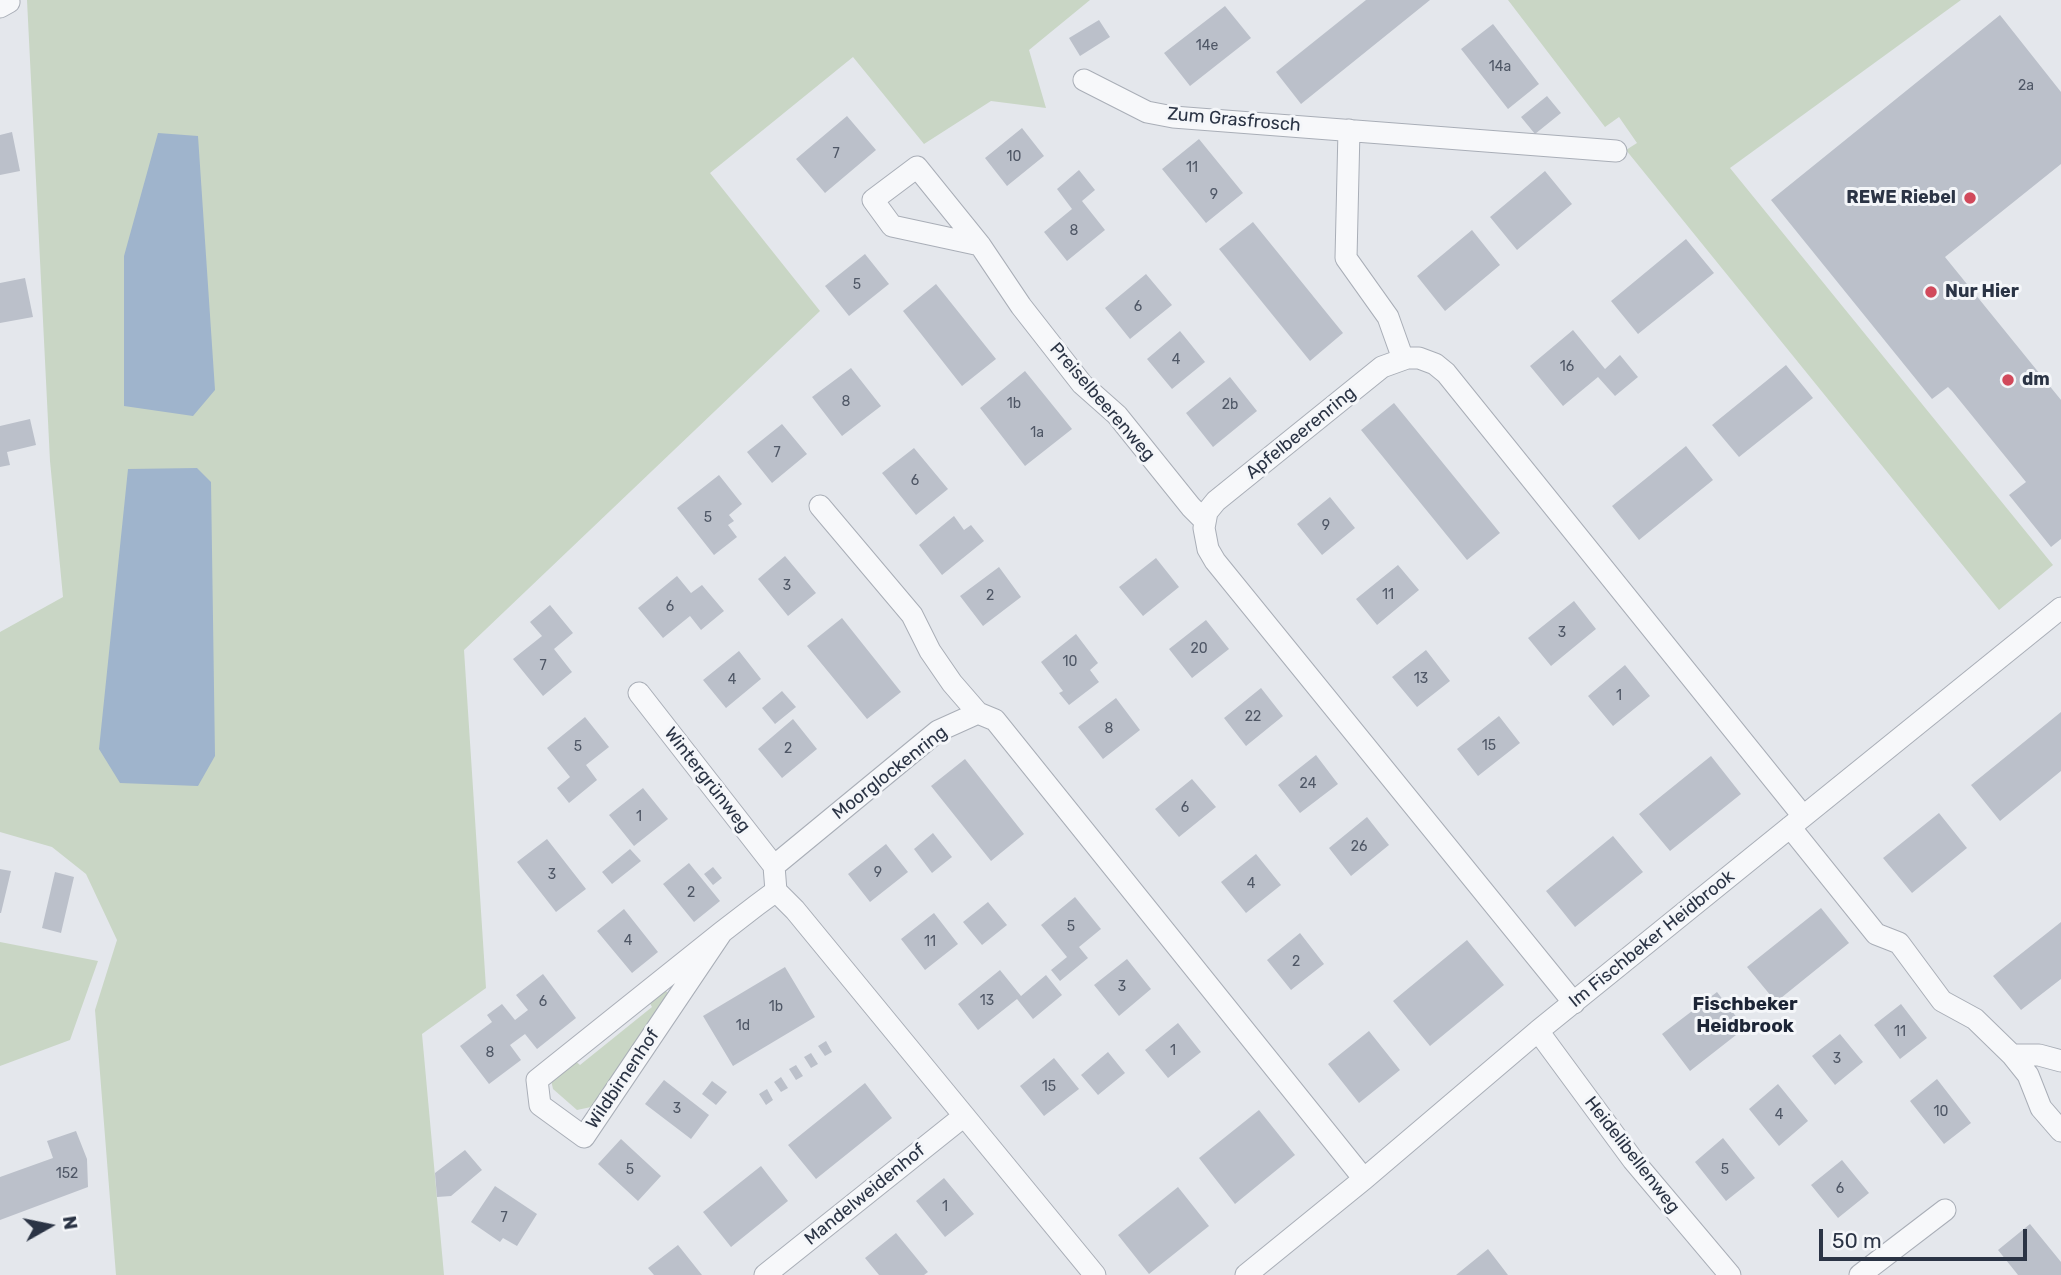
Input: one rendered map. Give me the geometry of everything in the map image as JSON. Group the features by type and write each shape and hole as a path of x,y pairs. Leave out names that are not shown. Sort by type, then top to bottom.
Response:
{"street":[{"name":"Zum Grasfrosch","path":"1083,80 1147,112 1174,117 1616,150"},
{"path":"1349,130 1346,258 1388,317 1404,359 1430,361 1446,373 1796,822 1876,934 1899,943 1942,1001 1975,1019 2012,1055 2028,1076 2041,1108 2061,1131"},
{"name":"Preiselbeerenweg","path":"980,245 892,226 873,200 917,167 980,245 1021,306 1082,384 1117,415 1204,520"},
{"name":"Apfelbeerenring","path":"1204,520 1211,506 1226,493 1382,367 1404,359"},
{"path":"820,506 912,615 930,651 952,683 978,713 995,720 1364,1179"},
{"path":"1204,520 1204,534 1215,561 1574,1003"},
{"name":"Im Fischbeker Heidbrook","path":"1246,1275 1538,1031 2061,608"},
{"name":"Wintergrünweg","path":"639,693 774,866"},
{"name":"Moorglockenring","path":"774,866 938,731 978,713"},
{"path":"774,866 776,891 795,910 1095,1275"},
{"name":"Wildbirnenhof","path":"722,932 584,1137 540,1105 537,1080 722,932 776,891"},
{"name":"Heidelibellenweg","path":"1538,1031 1633,1160 1730,1275"},
{"path":"2012,1055 2039,1055 2061,1061"},
{"name":"Mandelweidenhof","path":"765,1275 964,1116"},
{"path":"1860,1275 1945,1210"}],"green space":[{"path":"27,0 1090,0 1029,50 1046,108 991,101 924,144 853,57 710,173 820,311 464,650 486,988 422,1034 444,1275 116,1275 95,1010 117,940 86,874 52,847 0,832 0,632 63,597 50,461"},
{"path":"1508,0 1961,0 1730,168 2053,565 1999,610 1626,150 1637,143 1619,117 1605,127"},
{"path":"0,942 98,961 70,1040 0,1066"},
{"path":"662,987 671,996 591,1107 577,1110 553,1089 551,1080 573,1059 580,1065 652,1007 647,998"}],"water":[{"path":"158,133 198,136 215,390 193,416 124,406 124,256"},
{"path":"197,468 211,482 215,756 198,786 120,783 99,749 128,469"}],"building":[{"path":"1366,0 1430,0 1301,104 1276,72"},
{"path":"1225,6 1251,38 1190,86 1164,53"},
{"path":"2000,15 2061,92 2061,164 1945,257 2061,400 2061,539 2051,547 2009,495 2026,482 1948,387 1932,399 1771,200"},
{"path":"1099,20 1110,37 1080,56 1069,38"},
{"path":"1493,24 1539,84 1508,109 1461,49"},
{"path":"1547,96 1561,113 1535,134 1521,117"},
{"path":"847,116 876,150 825,193 796,159"},
{"path":"1022,128 1044,156 1007,186 985,158"},
{"path":"12,132 20,171 0,175 0,135"},
{"path":"1199,139 1243,193 1206,223 1162,169"},
{"path":"1079,170 1095,190 1082,201 1105,230 1067,261 1044,232 1072,209 1057,189"},
{"path":"1545,171 1572,204 1517,250 1490,217"},
{"path":"1253,222 1343,333 1310,361 1219,249"},
{"path":"1472,230 1500,265 1445,311 1417,276"},
{"path":"1686,239 1714,273 1638,334 1611,301"},
{"path":"865,254 889,284 849,316 825,286"},
{"path":"1146,274 1172,305 1130,339 1105,308"},
{"path":"25,278 33,317 0,323 0,283"},
{"path":"936,284 996,359 962,386 903,311"},
{"path":"1573,330 1605,369 1620,355 1638,377 1615,396 1598,377 1563,406 1530,366"},
{"path":"1180,331 1205,362 1172,389 1147,359"},
{"path":"1786,365 1813,398 1739,457 1712,425"},
{"path":"851,368 881,406 842,436 812,397"},
{"path":"1025,371 1072,429 1025,466 980,408"},
{"path":"1230,377 1257,411 1213,447 1186,413"},
{"path":"1394,403 1500,533 1467,560 1361,430"},
{"path":"30,419 36,445 7,452 10,465 0,467 0,426"},
{"path":"782,424 807,454 772,483 747,452"},
{"path":"1686,446 1713,480 1639,540 1612,506"},
{"path":"914,448 948,489 916,515 882,473"},
{"path":"719,475 742,504 729,515 734,521 728,525 737,537 714,555 677,508"},
{"path":"1330,497 1355,528 1322,555 1297,524"},
{"path":"954,516 964,530 971,525 984,541 942,575 919,545"},
{"path":"785,556 816,593 788,616 758,579"},
{"path":"1156,558 1179,587 1143,616 1119,587"},
{"path":"1398,565 1419,590 1377,625 1356,599"},
{"path":"999,567 1021,597 983,626 960,596"},
{"path":"677,576 691,593 702,585 724,611 701,630 690,616 663,638 638,608"},
{"path":"1574,601 1596,629 1551,666 1528,638"},
{"path":"550,605 573,633 554,649 572,672 543,696 513,659 542,636 530,622"},
{"path":"842,618 901,692 867,719 807,646"},
{"path":"1206,620 1229,649 1192,678 1169,649"},
{"path":"1076,634 1098,663 1090,670 1099,682 1069,705 1059,693 1063,691 1041,662"},
{"path":"1426,650 1450,681 1417,707 1392,677"},
{"path":"739,651 761,679 726,708 703,680"},
{"path":"1625,665 1650,696 1613,726 1588,696"},
{"path":"1261,688 1283,716 1246,746 1224,718"},
{"path":"782,691 796,707 775,724 762,708"},
{"path":"1116,698 1140,730 1103,759 1078,727"},
{"path":"2061,712 2061,771 2000,821 1971,785"},
{"path":"1499,716 1520,743 1478,776 1457,749"},
{"path":"585,717 609,747 586,765 597,780 569,803 557,788 570,777 547,748"},
{"path":"793,719 817,749 782,778 758,749"},
{"path":"1316,755 1338,784 1300,813 1278,785"},
{"path":"1711,756 1741,794 1670,851 1639,814"},
{"path":"965,759 1024,834 991,861 931,786"},
{"path":"1192,779 1216,807 1179,837 1155,809"},
{"path":"643,788 668,819 634,846 609,815"},
{"path":"1939,813 1967,848 1912,893 1883,858"},
{"path":"1367,817 1389,845 1351,876 1329,848"},
{"path":"933,833 952,857 932,873 914,849"},
{"path":"1613,836 1643,872 1575,927 1546,891"},
{"path":"547,839 586,889 556,912 517,862"},
{"path":"886,844 908,872 870,902 848,874"},
{"path":"630,849 641,861 612,884 602,872"},
{"path":"1256,854 1281,885 1246,913 1221,882"},
{"path":"689,863 720,901 694,922 663,884"},
{"path":"713,867 722,878 713,885 704,874"},
{"path":"0,869 11,871 1,913 0,913"},
{"path":"55,872 74,877 61,933 42,928"},
{"path":"1075,897 1101,929 1079,947 1088,958 1060,981 1051,970 1067,957 1041,925"},
{"path":"988,902 1007,925 982,945 963,922"},
{"path":"1821,908 1849,943 1776,1002 1747,967"},
{"path":"624,909 658,952 632,973 597,931"},
{"path":"934,913 958,944 925,970 901,939"},
{"path":"2061,922 2061,979 2021,1010 1993,976"},
{"path":"1300,933 1324,964 1291,990 1267,960"},
{"path":"1467,940 1504,985 1430,1046 1393,1001"},
{"path":"1127,959 1151,989 1119,1016 1094,985"},
{"path":"785,967 815,1017 733,1066 703,1016"},
{"path":"1000,970 1021,996 1046,975 1062,995 1033,1019 1017,999 978,1030 958,1004"},
{"path":"543,974 576,1018 537,1049 525,1034 510,1045 521,1060 489,1084 460,1046 492,1022 487,1015 502,1004 515,1020 528,1010 516,995"},
{"path":"1717,992 1745,1028 1690,1071 1662,1034"},
{"path":"1901,1004 1927,1038 1900,1059 1874,1025"},
{"path":"1178,1023 1201,1052 1168,1078 1145,1050"},
{"path":"1369,1031 1400,1070 1359,1103 1328,1064"},
{"path":"1840,1034 1863,1062 1835,1085 1812,1056"},
{"path":"826,1041 832,1052 825,1056 818,1046"},
{"path":"1108,1052 1125,1073 1098,1095 1081,1075"},
{"path":"811,1053 818,1064 811,1068 804,1057"},
{"path":"1054,1058 1079,1089 1044,1116 1020,1086"},
{"path":"796,1065 803,1076 796,1080 789,1069"},
{"path":"781,1077 788,1088 781,1092 774,1082"},
{"path":"1937,1079 1971,1123 1944,1144 1910,1101"},
{"path":"664,1080 709,1115 691,1139 645,1104"},
{"path":"712,1081 727,1092 716,1105 702,1094"},
{"path":"865,1083 892,1118 816,1179 788,1145"},
{"path":"1778,1084 1808,1121 1779,1146 1749,1109"},
{"path":"767,1089 773,1100 766,1105 759,1094"},
{"path":"1259,1110 1295,1155 1235,1204 1199,1158"},
{"path":"76,1131 87,1159 88,1187 0,1220 0,1177 53,1158 47,1141"},
{"path":"1723,1138 1755,1178 1726,1201 1695,1162"},
{"path":"621,1139 661,1176 638,1201 598,1164"},
{"path":"465,1150 482,1170 451,1196 437,1197 435,1173"},
{"path":"1842,1160 1869,1193 1838,1218 1811,1185"},
{"path":"761,1166 788,1201 731,1247 703,1212"},
{"path":"944,1178 974,1214 945,1237 916,1201"},
{"path":"495,1186 537,1214 517,1246 503,1238 500,1242 471,1222"},
{"path":"1178,1187 1209,1226 1149,1274 1118,1235"},
{"path":"2030,1224 2061,1262 2061,1275 2018,1275 1998,1250"},
{"path":"896,1233 928,1272 924,1275 879,1275 865,1258"},
{"path":"678,1245 702,1275 654,1275 648,1268"},
{"path":"1488,1249 1508,1275 1456,1275"}],"place":[{"name":"REWE Riebel","path":"1970,198"},
{"name":"Nur Hier","path":"1931,292"},
{"name":"dm","path":"2008,380"}],"district":[{"name":"Fischbeker Heidbrook","path":"1745,1016"}]}
